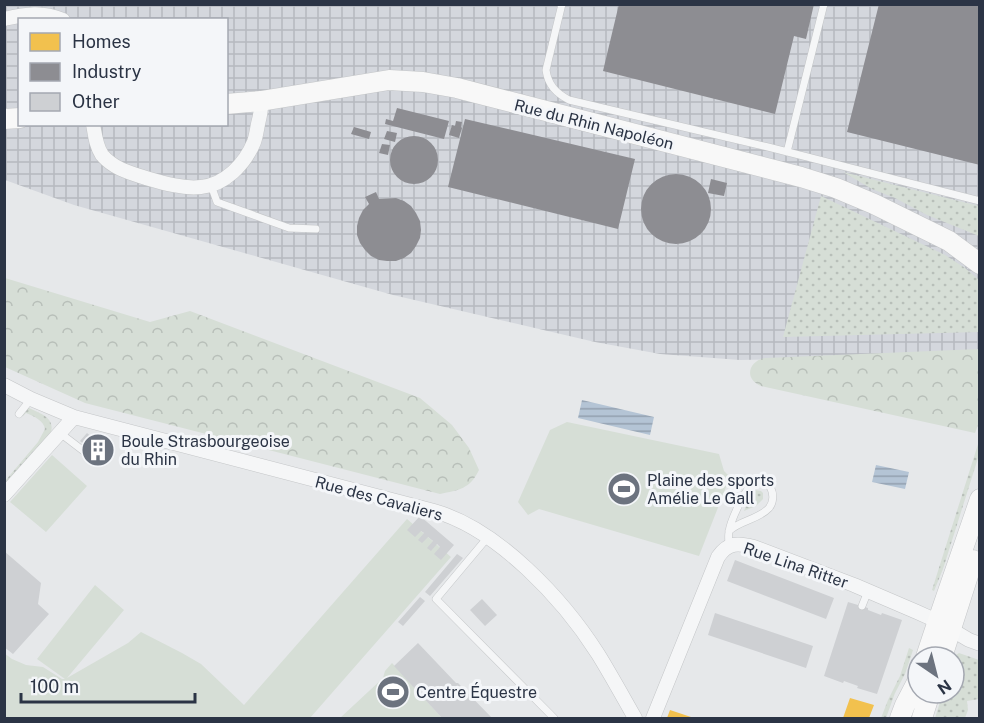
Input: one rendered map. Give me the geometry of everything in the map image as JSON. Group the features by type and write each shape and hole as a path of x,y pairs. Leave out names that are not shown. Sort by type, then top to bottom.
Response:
{"main road":[{"name":"Rue du Rhin Napoléon","path":"228,104 261,101 389,80 423,82 457,88 836,188 949,241 980,264"},
{"name":"Rue du Rhin Napoléon","path":"949,241 980,249"},
{"path":"943,645 944,599 980,499"},
{"path":"933,645 944,625 980,540"},
{"path":"900,718 906,703"}],"street":[{"path":"4,19 28,14 55,18"},
{"path":"93,126 98,148 116,167 128,173 161,182 199,188 221,181 245,159 255,141 261,101"},
{"name":"Rue des Cavaliers","path":"4,385 74,417 441,513 470,526 488,537 524,566 553,596 598,654 635,718"},
{"path":"4,495 74,417"},
{"name":"Rue Lina Ritter","path":"653,718 718,557 729,546 741,544 754,547 868,591 980,644"}],"lane":[{"path":"562,4 546,70 552,88 569,100 980,201"},
{"path":"787,152 824,4"},
{"path":"211,185 217,202 289,228 316,229"},
{"path":"19,414 31,399"},
{"path":"60,433 98,462 110,447"},
{"path":"729,531 758,516 771,506 774,492 769,484 755,482 749,487 729,531 729,546"},
{"path":"488,537 436,599 554,718"},
{"path":"862,606 868,591"}],"shaded area":[{"path":"4,5 979,5 979,355 740,360 660,354 595,342 393,295 74,205 5,180"}],"green space":[{"path":"843,172 979,206 979,236 927,215 872,189"},
{"path":"821,196 945,255 979,280 979,332 783,337"},
{"path":"5,278 150,322 190,311 420,398 452,425 469,448 479,470 468,485 440,494 85,403 5,367"},
{"path":"979,349 980,420 975,433 761,386 755,383 750,375 752,366 760,359 766,358"},
{"path":"27,407 46,417 52,429 50,435 5,486 5,481 38,442 45,429 41,421 35,417 26,413 23,416 20,415"},
{"name":"Plaine des sports Amélie Le Gall","path":"567,422 719,454 724,471 730,477 699,556 539,509 528,515 518,502 550,430"},
{"path":"979,441 979,455 934,591 932,590"},
{"path":"52,455 87,486 46,532 10,502"},
{"path":"755,490 763,493 763,499 756,506 744,511 750,495"},
{"path":"407,519 451,557 310,718 5,718 4,653 26,665 43,667 65,679 37,659 95,585 124,610 67,678 128,643 141,632 201,664 244,705"},
{"path":"966,655 979,660 979,699 967,701 968,710 965,718 935,718 939,705 966,705"},
{"path":"906,657 905,674 886,718 881,718 888,700"},
{"name":"Centre Équestre","path":"392,663 442,718 340,718 383,678 385,671"}],"water":[{"path":"582,400 654,417 650,435 578,418"},
{"path":"876,465 909,472 905,489 872,482"}],"building: Homes":[{"path":"850,698 874,705 869,718 843,718"},
{"path":"670,710 694,718 667,718"}],"building: Industry":[{"path":"619,4 814,4 806,39 794,36 775,114 603,71"},
{"path":"879,4 980,4 980,165 847,132"},
{"path":"397,108 449,121 444,139 385,124 386,119 393,121"},
{"path":"465,119 635,159 618,229 448,187"},
{"path":"456,121 462,122 459,138 449,135"},
{"path":"354,127 371,132 369,139 351,134"},
{"path":"387,131 397,133 395,142 384,139"},
{"path":"409,136 419,136 431,143 438,155 438,165 431,177 419,184 409,184 394,173 390,165 390,155 401,140"},
{"path":"382,144 390,145 388,155 379,153"},
{"path":"676,174 695,180 705,190 711,209 705,228 695,238 676,244 657,238 647,228 641,209 647,190 657,180"},
{"path":"711,179 727,183 724,196 708,193"},
{"path":"376,192 379,199 396,198 404,201 411,206 420,221 420,238 416,246 411,253 396,261 379,260 371,256 360,243 357,235 359,218 369,204 365,197"}],"building: Other":[{"name":"Boule Strasbourgeoise du Rhin","path":"87,433 95,440 99,436 109,444 99,457 80,441"},
{"path":"420,516 454,545 441,560 434,554 440,547 437,544 431,551 427,548 433,541 428,537 422,543 418,540 424,533 421,531 415,537 407,530"},
{"path":"4,551 41,583 38,604 49,614 13,654 4,647"},
{"path":"457,554 463,558 430,596 425,592"},
{"path":"735,560 834,598 826,619 727,581"},
{"path":"420,597 425,601 403,626 398,622"},
{"path":"482,599 497,615 485,626 470,610"},
{"path":"848,602 881,615 882,613 902,620 877,694 824,676"},
{"path":"715,613 813,646 806,668 708,635"},
{"path":"418,643 492,718 442,718 394,666"}],"place":[{"name":"Boule Strasbourgeoise du Rhin","path":"98,450"},
{"name":"Plaine des sports Amélie Le Gall","path":"624,489"},
{"name":"Centre Équestre","path":"393,692"}]}
